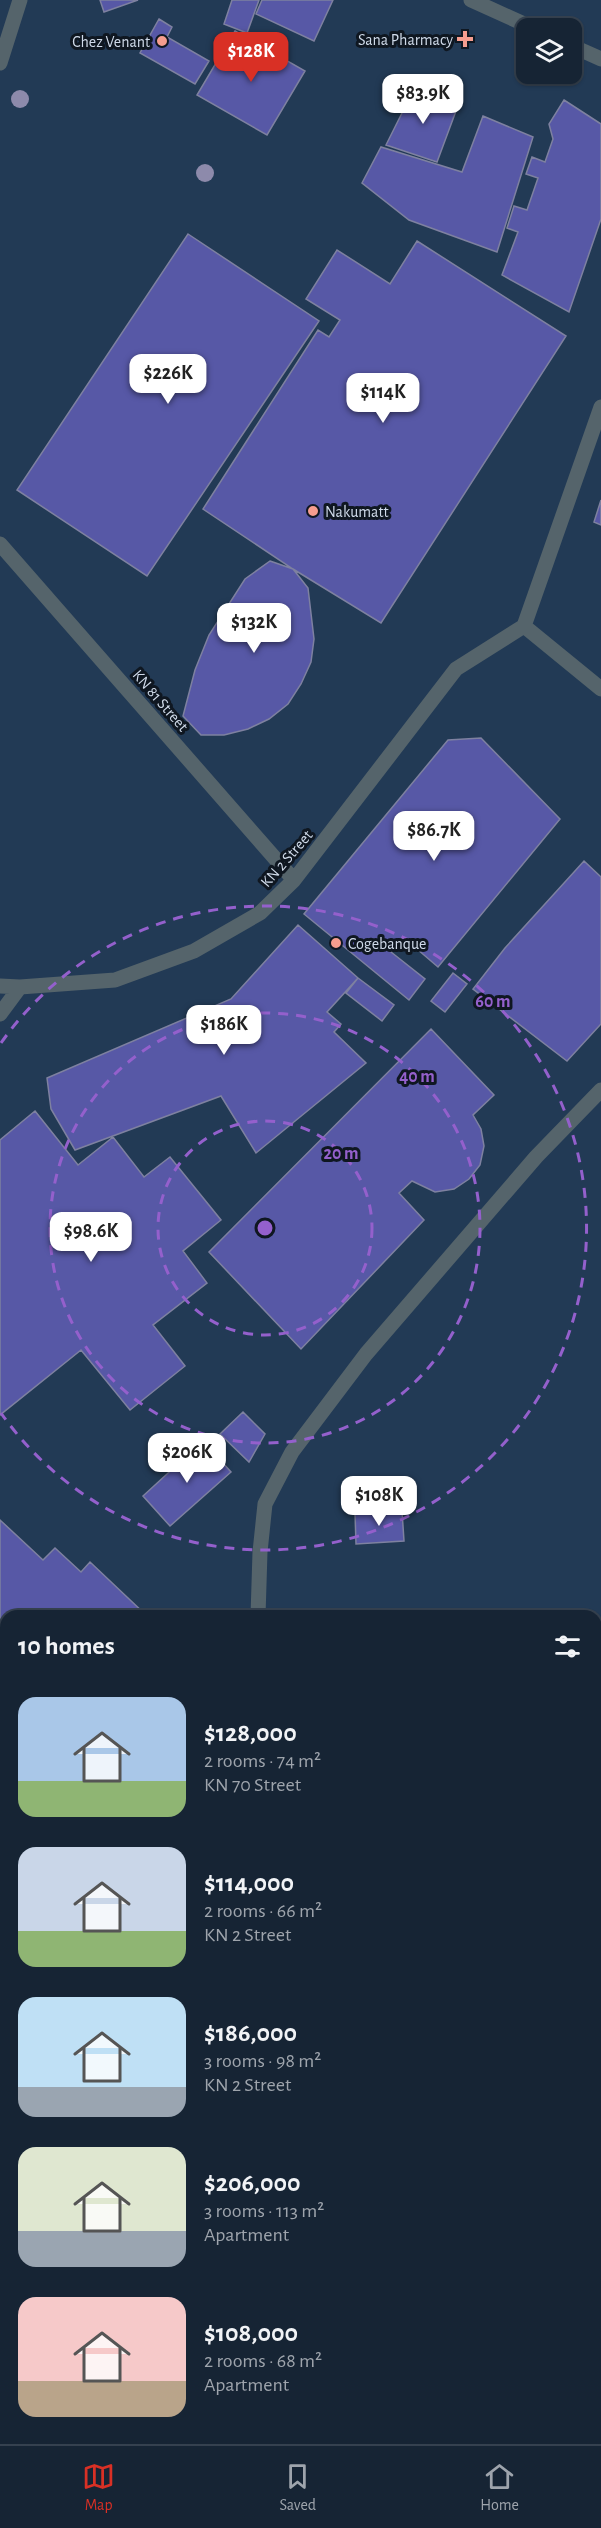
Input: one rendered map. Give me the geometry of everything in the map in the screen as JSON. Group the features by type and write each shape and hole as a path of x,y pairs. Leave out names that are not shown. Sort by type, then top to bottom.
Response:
{"street":[{"path":"0,63 20,0"},
{"path":"471,0 516,20"},
{"path":"582,50 601,59"},
{"path":"601,407 524,626 601,689"},
{"name":"KN 81 Street","path":"0,544 294,880"},
{"name":"KN 2 Street","path":"0,986 20,987 115,980 194,951 260,913 294,880 456,669 524,626"},
{"path":"0,1014 20,987"},
{"path":"258,1610 260,1552 265,1504 292,1452 366,1354 536,1157 601,1089"}],"shaded area":[{"path":"0,0 601,0 601,1610 0,1610"}],"building":[{"path":"100,0 138,0 104,12"},
{"path":"232,0 259,0 247,33 224,24"},
{"path":"262,0 333,0 314,41 256,14"},
{"path":"159,19 172,27 167,37 209,61 195,84 140,53"},
{"path":"235,31 305,71 267,135 197,95"},
{"path":"416,85 446,96 442,106 456,111 437,162 386,145"},
{"path":"564,100 601,124 601,219 569,312 502,275 518,232 507,228 514,206 527,210 538,178 526,174 532,157 545,162 553,139 549,124"},
{"path":"483,116 533,137 497,252 409,220 362,183 381,147 462,172"},
{"path":"188,234 319,321 147,576 17,490"},
{"path":"417,241 566,336 381,623 293,569 203,509 318,330 329,337 340,320 306,299 337,250 390,284"},
{"path":"601,500 601,525 594,522"},
{"path":"270,561 293,569 308,588 314,639 311,662 288,704 269,719 248,729 224,735 201,735 183,716 195,670 209,635 245,579"},
{"path":"481,738 560,819 438,967 403,937 391,952 425,979 409,1000 304,914 448,740"},
{"path":"584,861 601,877 601,1024 567,1061 473,989 505,948"},
{"path":"298,925 358,978 327,1012 341,1024 334,1032 366,1063 256,1153 221,1096 75,1150 51,1109 47,1078 231,999"},
{"path":"453,973 467,984 445,1012 431,1001"},
{"path":"358,978 394,1005 382,1021 346,993"},
{"path":"431,1029 494,1095 473,1115 481,1129 484,1146 480,1165 469,1179 454,1189 435,1192 412,1181 399,1193 424,1220 301,1349 209,1252"},
{"path":"35,1111 78,1165 113,1137 144,1177 170,1157 221,1220 183,1251 207,1283 153,1325 185,1366 130,1410 81,1350 0,1415 0,1140"},
{"path":"243,1412 265,1434 249,1462 220,1434"},
{"path":"203,1441 231,1472 170,1526 143,1496"},
{"path":"402,1511 404,1541 356,1544 355,1513"},
{"path":"0,1520 43,1560 55,1548 81,1572 90,1562 141,1610 0,1610"}],"place":[{"name":"Sana Pharmacy","path":"465,39"},
{"name":"Chez Venant","path":"162,41"},
{"name":"Nakumatt","path":"313,511"},
{"name":"Cogebanque","path":"336,943"}]}
